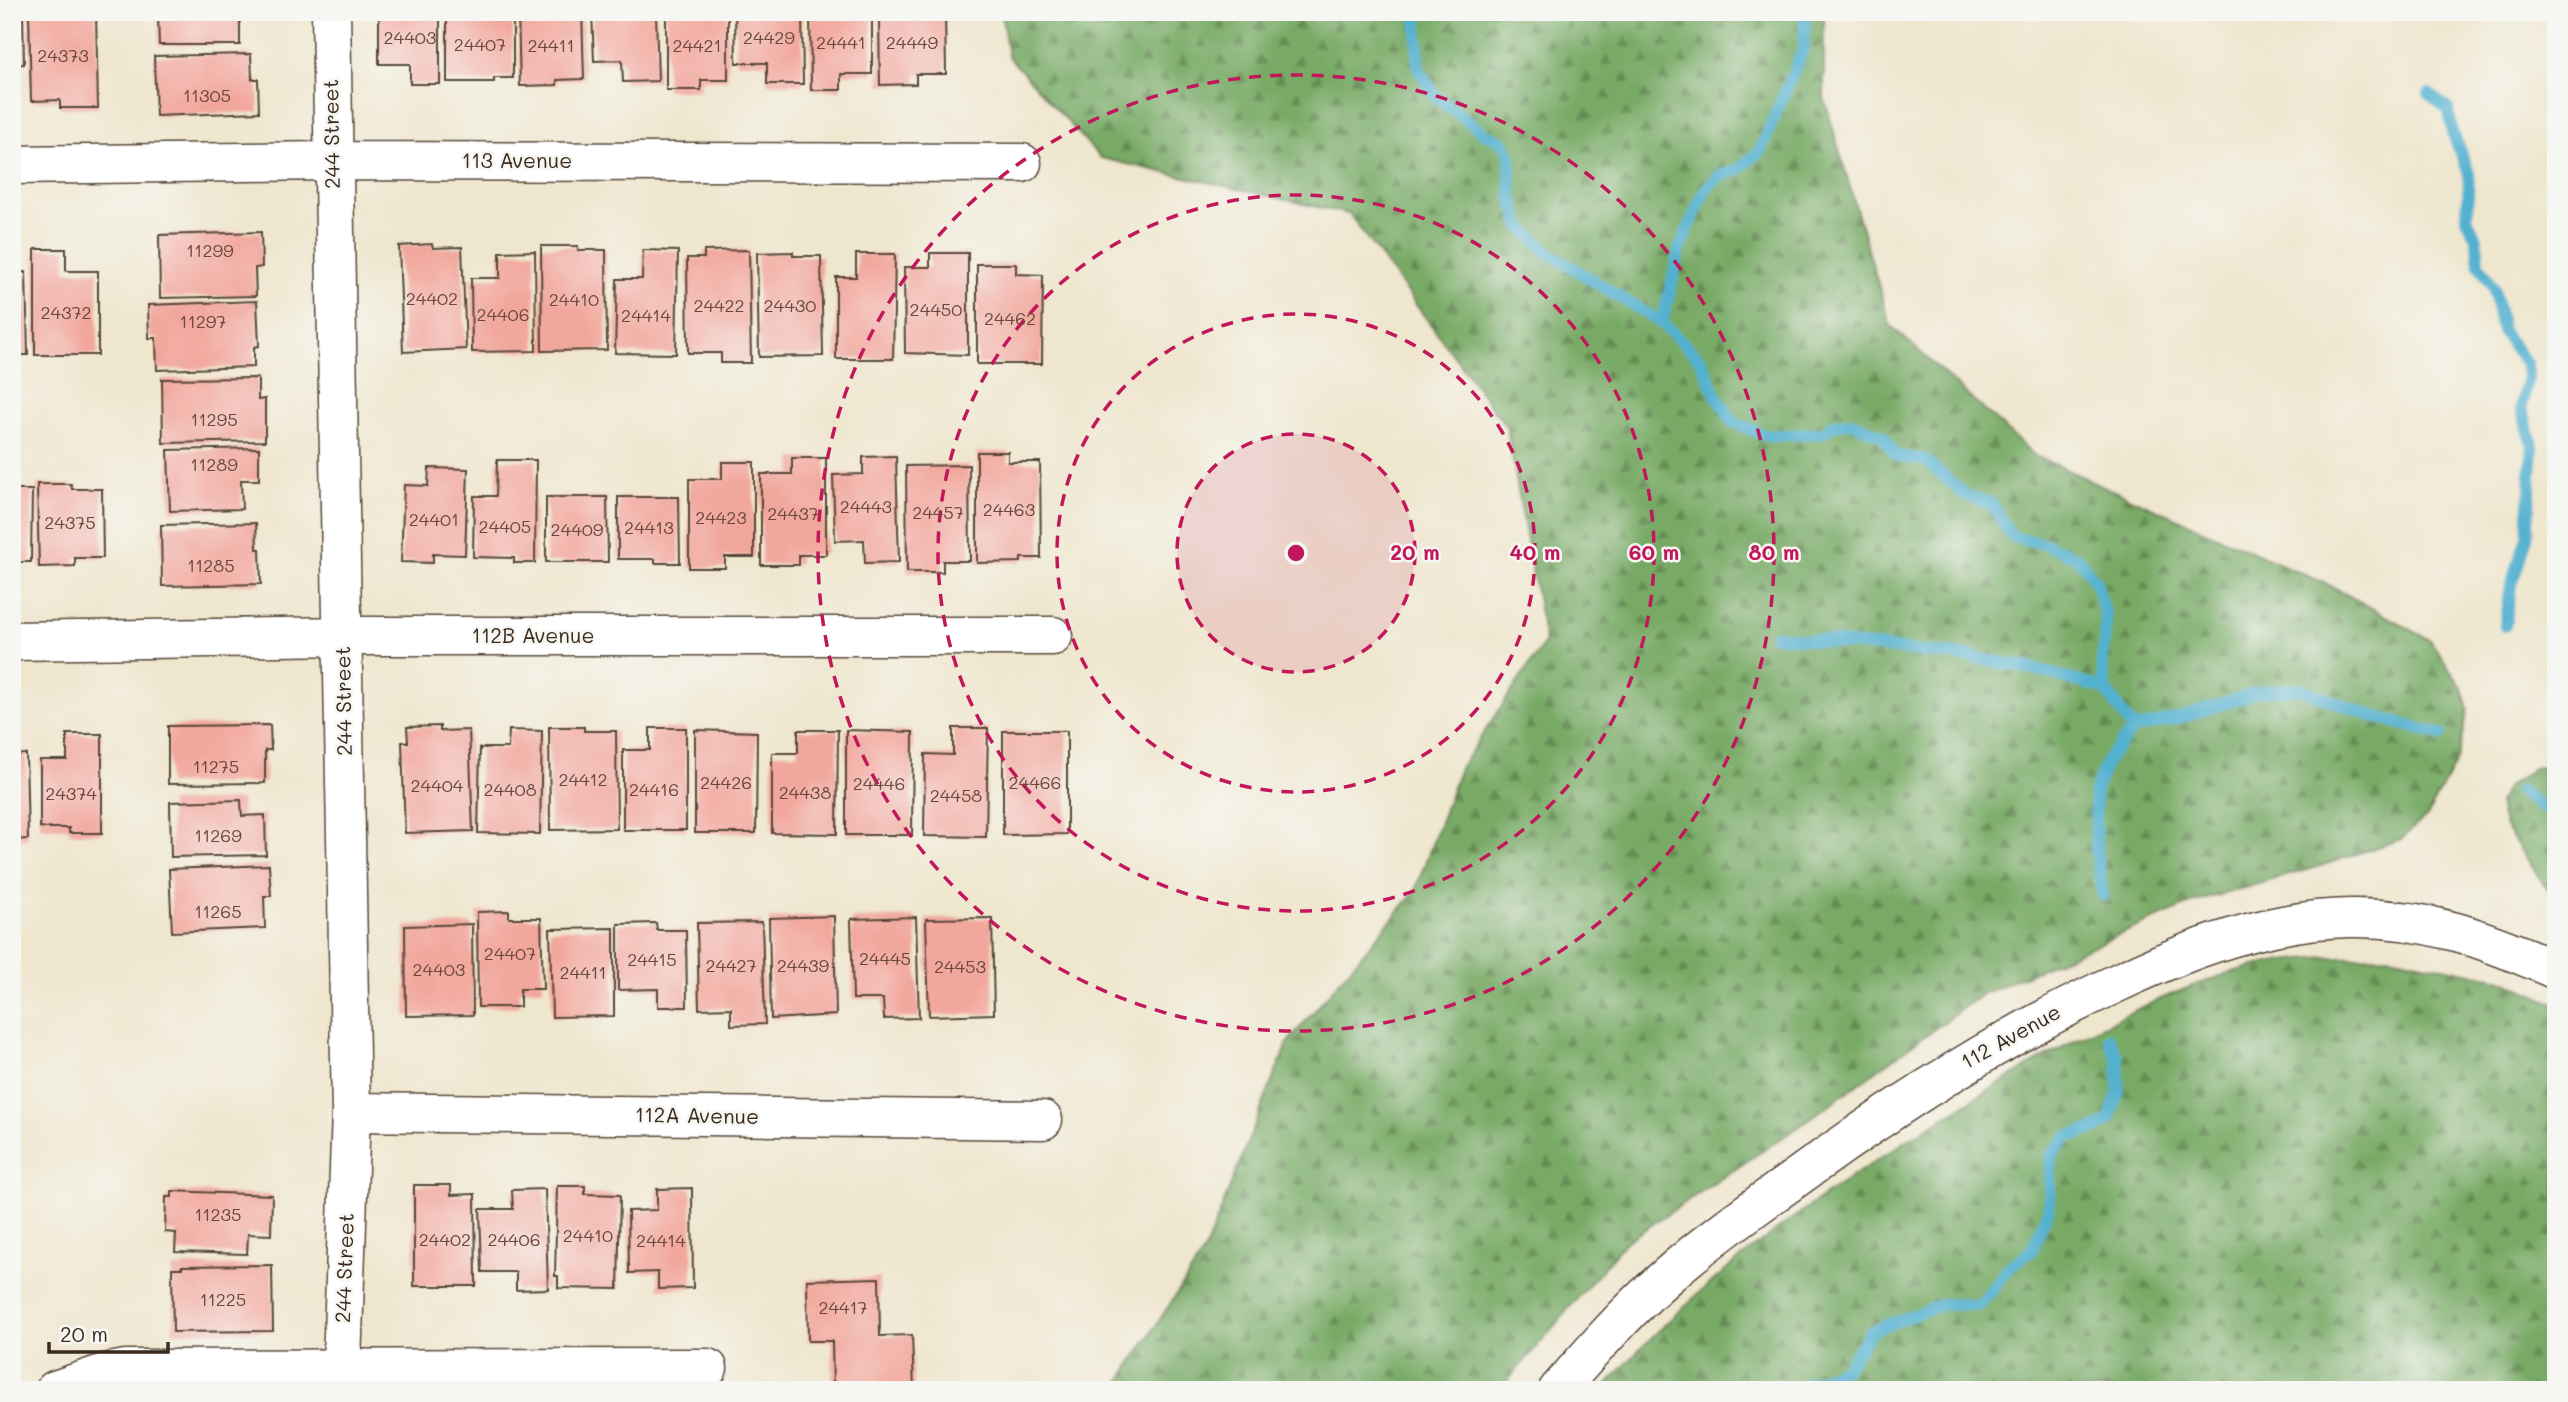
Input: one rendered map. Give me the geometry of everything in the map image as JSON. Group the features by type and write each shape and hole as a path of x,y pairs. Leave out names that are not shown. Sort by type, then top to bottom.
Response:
{"street":[{"name":"244 Street","path":"331,12 351,1112 341,1379"},
{"name":"113 Avenue","path":"12,165 332,161 1022,163"},
{"name":"112B Avenue","path":"12,641 343,636 1054,636"},
{"name":"112 Avenue","path":"1558,1390 1598,1344 1666,1277 1731,1224 1839,1147 1953,1070 2066,1007 2150,968 2204,946 2256,932 2303,922 2348,918 2394,919 2453,930 2513,951 2556,970"},
{"name":"112A Avenue","path":"351,1112 1043,1120"},
{"path":"55,1390 104,1373 126,1369 341,1379 708,1368"}],"green space":[{"path":"1001,12 1824,12 1824,98 1890,325 2035,456 2333,587 2430,640 2462,688 2468,709 2457,760 2427,816 2401,839 2317,867 2195,902 1984,993 1797,1128 1624,1243 1500,1390 1114,1390 1204,1252 1288,1042 1414,893 1460,768 1545,642 1507,428 1349,214 1101,158 1008,56"},
{"path":"2556,766 2556,902 2504,825 2499,803 2506,788 2534,768"},
{"path":"2390,956 2500,979 2556,1004 2556,1390 1603,1390 1642,1347 1684,1307 1774,1232 1918,1133 2067,1045 2135,1010 2243,969 2297,959"}],"building":[{"path":"12,12 23,12 24,64 12,65"},
{"path":"29,12 96,12 98,108 60,108 60,100 31,101"},
{"path":"151,12 240,12 240,45 159,45 158,15 151,15"},
{"path":"379,12 440,12 440,84 410,84 410,64 379,64"},
{"path":"447,12 513,12 513,78 494,78 494,82 447,82"},
{"path":"518,12 582,12 584,79 557,80 557,85 520,86"},
{"path":"592,12 656,12 658,81 623,82 622,60 594,61"},
{"path":"666,12 728,12 728,80 701,80 701,90 666,90"},
{"path":"735,12 802,12 803,84 767,84 767,63 736,63"},
{"path":"810,12 872,12 872,74 841,74 841,90 811,90"},
{"path":"879,12 945,12 946,74 916,74 916,84 880,85"},
{"path":"251,54 252,79 258,79 259,112 156,116 154,56"},
{"path":"261,232 262,267 255,268 256,296 160,298 159,235"},
{"path":"432,244 433,248 462,247 466,349 403,352 399,246"},
{"path":"541,246 578,246 578,250 606,250 607,350 542,351"},
{"path":"35,249 66,249 66,271 98,271 98,355 35,355"},
{"path":"643,250 678,251 676,354 615,353 617,279 642,279"},
{"path":"749,250 751,363 721,363 721,353 688,353 687,258 704,258 704,251"},
{"path":"535,251 536,351 472,352 471,278 500,278 500,252"},
{"path":"793,252 793,256 821,256 823,356 759,357 757,253"},
{"path":"930,253 968,253 968,355 905,353 904,267 930,267"},
{"path":"856,254 895,254 893,359 836,359 836,277 856,277"},
{"path":"977,264 1016,264 1016,274 1043,275 1042,364 977,364"},
{"path":"26,272 28,355 12,355 12,273"},
{"path":"257,301 259,346 254,347 254,367 157,370 156,338 149,338 148,305"},
{"path":"258,378 258,400 265,399 265,441 163,443 162,379"},
{"path":"259,448 259,480 241,480 242,509 170,511 168,450"},
{"path":"977,452 1008,452 1008,462 1040,462 1041,558 1021,558 1021,562 977,563"},
{"path":"896,456 899,562 865,563 864,540 835,541 833,475 863,474 863,457"},
{"path":"792,458 826,458 826,555 799,555 799,565 761,565 761,474 792,474"},
{"path":"497,460 536,460 535,563 514,563 514,558 473,557 474,496 496,496"},
{"path":"722,462 754,462 754,557 725,557 725,568 689,568 689,479 722,479"},
{"path":"969,465 970,561 943,561 943,572 907,572 906,466"},
{"path":"429,468 468,469 465,555 433,554 433,563 401,562 404,485 428,486"},
{"path":"37,484 71,484 72,489 102,489 103,558 75,558 75,566 39,567"},
{"path":"12,490 32,490 31,562 12,562"},
{"path":"546,497 607,497 608,562 546,562"},
{"path":"618,497 679,497 680,563 655,563 655,559 618,559"},
{"path":"256,523 261,584 162,586 161,525"},
{"path":"270,725 271,750 265,750 265,783 168,784 168,726"},
{"path":"440,726 440,731 469,730 473,831 405,833 402,742 408,742 407,727"},
{"path":"549,727 616,731 617,829 550,830"},
{"path":"650,728 686,728 686,830 623,830 623,750 650,750"},
{"path":"953,728 988,728 986,837 924,836 925,754 953,755"},
{"path":"509,730 542,731 540,834 478,833 480,748 508,748"},
{"path":"695,730 757,732 756,833 695,833"},
{"path":"798,730 838,730 837,834 772,833 772,753 798,753"},
{"path":"846,730 913,732 912,835 846,835"},
{"path":"1003,731 1067,731 1067,834 1003,835"},
{"path":"67,734 102,734 102,833 69,833 69,828 40,828 40,760 67,760"},
{"path":"26,754 28,839 12,840 12,755"},
{"path":"241,800 242,816 265,815 266,855 171,857 170,802"},
{"path":"269,865 271,896 264,896 265,928 172,932 169,869"},
{"path":"509,911 509,918 541,918 543,989 520,989 520,1007 478,1007 477,912"},
{"path":"834,916 836,1015 771,1019 769,918"},
{"path":"916,917 919,1018 884,1019 883,999 853,999 851,919"},
{"path":"992,918 994,1014 929,1016 926,919"},
{"path":"762,922 765,1024 731,1025 731,1008 699,1009 697,923"},
{"path":"656,923 657,930 686,930 687,1007 658,1007 658,989 618,990 618,924"},
{"path":"472,924 473,1015 406,1016 405,926"},
{"path":"614,928 614,1016 552,1017 550,929"},
{"path":"414,1185 451,1185 451,1195 475,1194 476,1286 414,1286"},
{"path":"557,1186 585,1186 585,1194 620,1195 618,1289 558,1288 558,1276 555,1276"},
{"path":"692,1188 693,1288 658,1289 658,1272 629,1273 628,1211 657,1210 657,1189"},
{"path":"545,1189 548,1289 516,1290 516,1272 482,1272 480,1209 513,1209 512,1190"},
{"path":"172,1191 272,1195 271,1235 248,1234 247,1254 175,1252 176,1233 165,1232 166,1197 172,1197"},
{"path":"272,1265 273,1331 173,1332 172,1268"},
{"path":"879,1278 880,1336 912,1335 914,1390 833,1390 832,1341 808,1341 807,1280"}],"waterway":[{"path":"1417,12 1418,68 1436,97 1484,133 1503,142 1510,155 1511,195 1520,225 1547,252 1662,323 1701,360 1717,397 1733,422 1767,436 1822,433 1834,425 1851,422 1883,436 1896,456 1925,460 1965,495 1992,504 2012,537 2045,544 2078,558 2096,582 2106,618 2102,663 2105,689 2133,729"},
{"path":"1662,323 1680,248 1705,190 1718,177 1739,169 1760,151 1804,47 1805,12"},
{"path":"2429,94 2449,110 2452,132 2469,173 2467,218 2477,240 2479,264 2494,289 2502,331 2527,365 2528,377 2521,407 2533,445 2527,537 2511,586 2505,626"},
{"path":"1775,636 1971,657 2034,669 2105,689"},
{"path":"2103,896 2096,851 2095,790 2108,759 2133,729 2186,716 2261,691 2300,689 2370,715 2441,735"},
{"path":"2520,791 2556,818"},
{"path":"1801,1390 1805,1385 1845,1369 1871,1331 1943,1304 1980,1305 2008,1268 2032,1250 2049,1208 2051,1155 2067,1137 2097,1128 2109,1120 2119,1090 2118,1060 2109,1038"}]}
